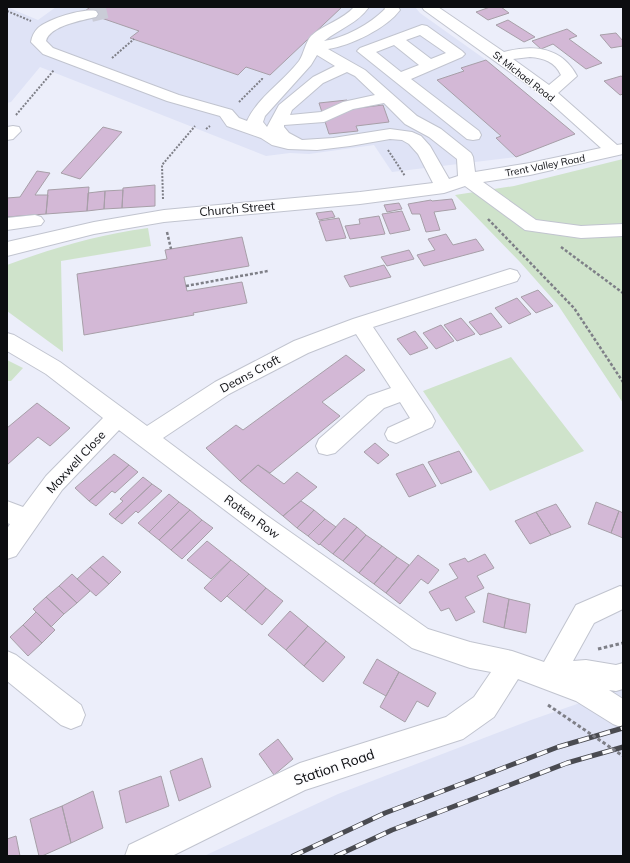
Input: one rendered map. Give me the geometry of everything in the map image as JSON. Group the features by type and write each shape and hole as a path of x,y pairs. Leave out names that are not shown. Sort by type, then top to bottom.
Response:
{"street":[{"path":"264,134 254,123 258,114 306,62 316,40 331,28 355,15 362,7"},
{"path":"313,47 339,43 381,21 393,10 391,7"},
{"name":"St Michael Road","path":"429,7 548,92 619,150"},
{"path":"91,14 63,21 47,29 41,33 38,38 38,42 48,51 173,98 226,114 258,114"},
{"path":"400,78 457,54 422,29 365,51 473,135"},
{"path":"395,39 430,66"},
{"path":"313,47 360,73 405,115 435,133 465,157 527,169"},
{"path":"502,58 515,52 533,52 554,57 561,61 567,68 569,76 557,87 548,92"},
{"path":"300,146 283,137 275,128 285,108 318,80 332,72 349,66"},
{"path":"278,121 324,117 349,105 387,98"},
{"path":"384,135 399,119 405,115 438,108"},
{"path":"226,114 233,122 280,142 300,146 401,134 414,139 433,163 444,187"},
{"name":"Trent Valley Road","path":"468,179 527,169 619,150"},
{"path":"465,157 468,179 531,226 581,232 623,230"},
{"path":"255,208 408,180 426,175 433,163"},
{"name":"Church Street","path":"7,249 94,228 164,216 360,198 444,187 468,179"},
{"path":"7,224 35,222"},
{"name":"Deans Croft","path":"146,438 222,388 301,347 360,324 510,276"},
{"path":"360,324 424,421 396,434"},
{"name":"Rotten Row","path":"7,341 53,368 258,522 421,639 470,656 512,664 584,690 623,714"},
{"path":"327,446 376,402 405,392"},
{"name":"Maxwell Close","path":"7,548 17,516 54,483 118,417"},
{"path":"550,678 585,614 620,598"},
{"path":"7,664 71,715"},
{"name":"Station Road","path":"140,856 300,776 453,729 484,708 512,664"},
{"path":"550,678 586,673 616,678 623,676"}],"path":[{"path":"7,11 47,29"},
{"path":"98,69 134,39"},
{"path":"16,115 56,68"},
{"path":"164,216 162,166 195,126"},
{"path":"384,135 408,180"},
{"path":"488,218 574,308 623,382"},
{"path":"531,226 623,292"},
{"path":"186,286 268,272"},
{"path":"548,705 623,756"}],"shaded area":[{"path":"7,7 38,20 56,7 415,7 420,13 486,60 575,134 516,157 392,172 374,145 309,154 290,153 266,156 40,67 11,102 7,103"},
{"path":"623,688 623,856 204,856 338,794 531,720"}],"green space":[{"path":"623,159 623,403 558,305 520,262 455,195 514,186"},
{"path":"148,228 151,246 61,261 63,352 7,311 7,265 77,242 111,234"},
{"path":"511,357 584,451 490,491 423,391"},
{"path":"7,360 23,368 11,381 7,381"}],"building":[{"path":"90,7 342,7 270,75 246,67 238,75 130,38 139,31 84,12"},
{"path":"490,7 501,7 509,13 488,20 476,12"},
{"path":"508,20 535,37 524,42 496,25"},
{"path":"567,29 577,36 569,39 602,63 586,69 553,44 541,49 532,41"},
{"path":"616,33 623,41 623,46 611,48 600,35"},
{"path":"486,60 575,134 516,157 496,138 501,136 437,80 464,71 461,68"},
{"path":"621,76 623,77 623,94 620,95 604,81"},
{"path":"347,100 350,109 383,105 389,122 356,126 358,131 329,134 319,103"},
{"path":"103,127 122,132 80,179 61,173"},
{"path":"37,171 50,173 35,195 48,195 46,214 7,217 7,198 20,197"},
{"path":"155,185 155,206 122,208 123,188"},
{"path":"89,187 87,211 46,214 48,190"},
{"path":"123,190 122,208 104,209 105,191"},
{"path":"105,191 104,209 87,211 88,193"},
{"path":"452,199 456,209 434,212 440,230 426,232 420,214 412,214 408,204 431,200"},
{"path":"399,203 402,209 387,212 384,205"},
{"path":"332,211 335,217 319,220 316,213"},
{"path":"402,211 410,230 390,234 382,214"},
{"path":"379,216 385,234 350,239 345,226 360,224 359,219"},
{"path":"339,218 346,238 326,241 319,221"},
{"path":"446,234 453,245 476,239 484,250 424,266 417,255 435,250 428,239"},
{"path":"242,237 249,266 184,277 187,291 242,282 247,303 193,313 194,315 84,335 77,274 167,259 165,250"},
{"path":"409,250 414,259 387,266 381,257"},
{"path":"384,265 391,277 350,287 344,276"},
{"path":"538,290 553,306 536,313 521,297"},
{"path":"517,298 531,314 509,324 495,308"},
{"path":"491,313 502,327 480,335 469,322"},
{"path":"461,318 475,334 457,341 444,325"},
{"path":"441,325 454,341 436,349 423,333"},
{"path":"415,331 428,348 410,355 397,339"},
{"path":"346,355 365,370 322,402 340,416 270,473 258,465 240,481 206,448 236,425 243,430"},
{"path":"37,403 70,428 50,446 38,437 7,465 7,428"},
{"path":"375,443 389,455 378,464 364,452"},
{"path":"459,451 472,472 441,484 428,462"},
{"path":"114,454 129,465 89,501 75,488"},
{"path":"423,464 436,486 409,497 396,474"},
{"path":"129,465 138,472 115,493 112,491 96,506 89,501"},
{"path":"258,465 284,484 297,472 317,487 283,516 240,481"},
{"path":"143,477 152,484 115,519 109,514 123,501 120,499"},
{"path":"152,484 162,491 138,513 136,511 122,524 115,519"},
{"path":"169,494 179,502 149,532 138,523"},
{"path":"301,501 314,510 297,528 283,516"},
{"path":"179,502 190,510 159,540 149,532"},
{"path":"596,502 619,511 611,533 588,524"},
{"path":"556,504 571,527 551,535 536,512"},
{"path":"190,510 202,520 171,550 159,540"},
{"path":"314,510 325,519 308,536 297,528"},
{"path":"619,511 623,513 623,538 611,533"},
{"path":"536,512 551,535 530,544 515,521"},
{"path":"344,518 357,527 333,554 320,544"},
{"path":"325,519 336,527 319,545 308,536"},
{"path":"202,520 213,528 182,559 171,550"},
{"path":"357,527 366,535 343,561 333,554"},
{"path":"366,535 382,546 359,573 343,561"},
{"path":"207,541 231,560 211,579 187,560"},
{"path":"382,546 397,557 374,584 359,573"},
{"path":"485,554 494,568 477,576 484,588 465,597 475,612 456,621 449,608 441,611 429,592 458,578 449,564 465,558 468,562"},
{"path":"418,555 439,570 428,584 421,579 400,604 386,593"},
{"path":"103,556 121,572 109,584 90,567"},
{"path":"397,557 409,565 386,593 374,584"},
{"path":"231,560 249,574 221,602 204,588"},
{"path":"90,567 109,584 96,596 77,579"},
{"path":"72,574 90,591 77,603 59,586"},
{"path":"249,574 266,588 245,611 227,596"},
{"path":"59,586 77,603 64,614 46,597"},
{"path":"266,588 283,601 262,625 245,611"},
{"path":"488,593 509,599 504,628 483,622"},
{"path":"46,597 64,614 51,627 33,609"},
{"path":"509,599 530,604 526,633 504,628"},
{"path":"290,611 308,626 286,650 268,635"},
{"path":"36,612 55,630 42,643 23,625"},
{"path":"23,625 42,643 28,656 10,637"},
{"path":"308,626 326,641 304,666 286,650"},
{"path":"326,641 345,657 323,682 304,666"},
{"path":"377,659 399,672 386,696 363,683"},
{"path":"399,672 436,693 428,707 417,701 405,722 380,707"},
{"path":"278,739 293,759 274,775 259,754"},
{"path":"202,758 211,787 179,801 170,771"},
{"path":"161,776 169,806 126,823 119,791"},
{"path":"93,791 103,828 71,843 62,806"},
{"path":"62,806 71,843 39,856 30,819"},
{"path":"16,836 20,856 7,856 7,839"}],"tunnel":[{"path":"91,14 107,10 112,7"}],"railway":[{"path":"293,856 385,813 558,747 623,728"},
{"path":"336,856 392,830 567,763 623,747"}]}
